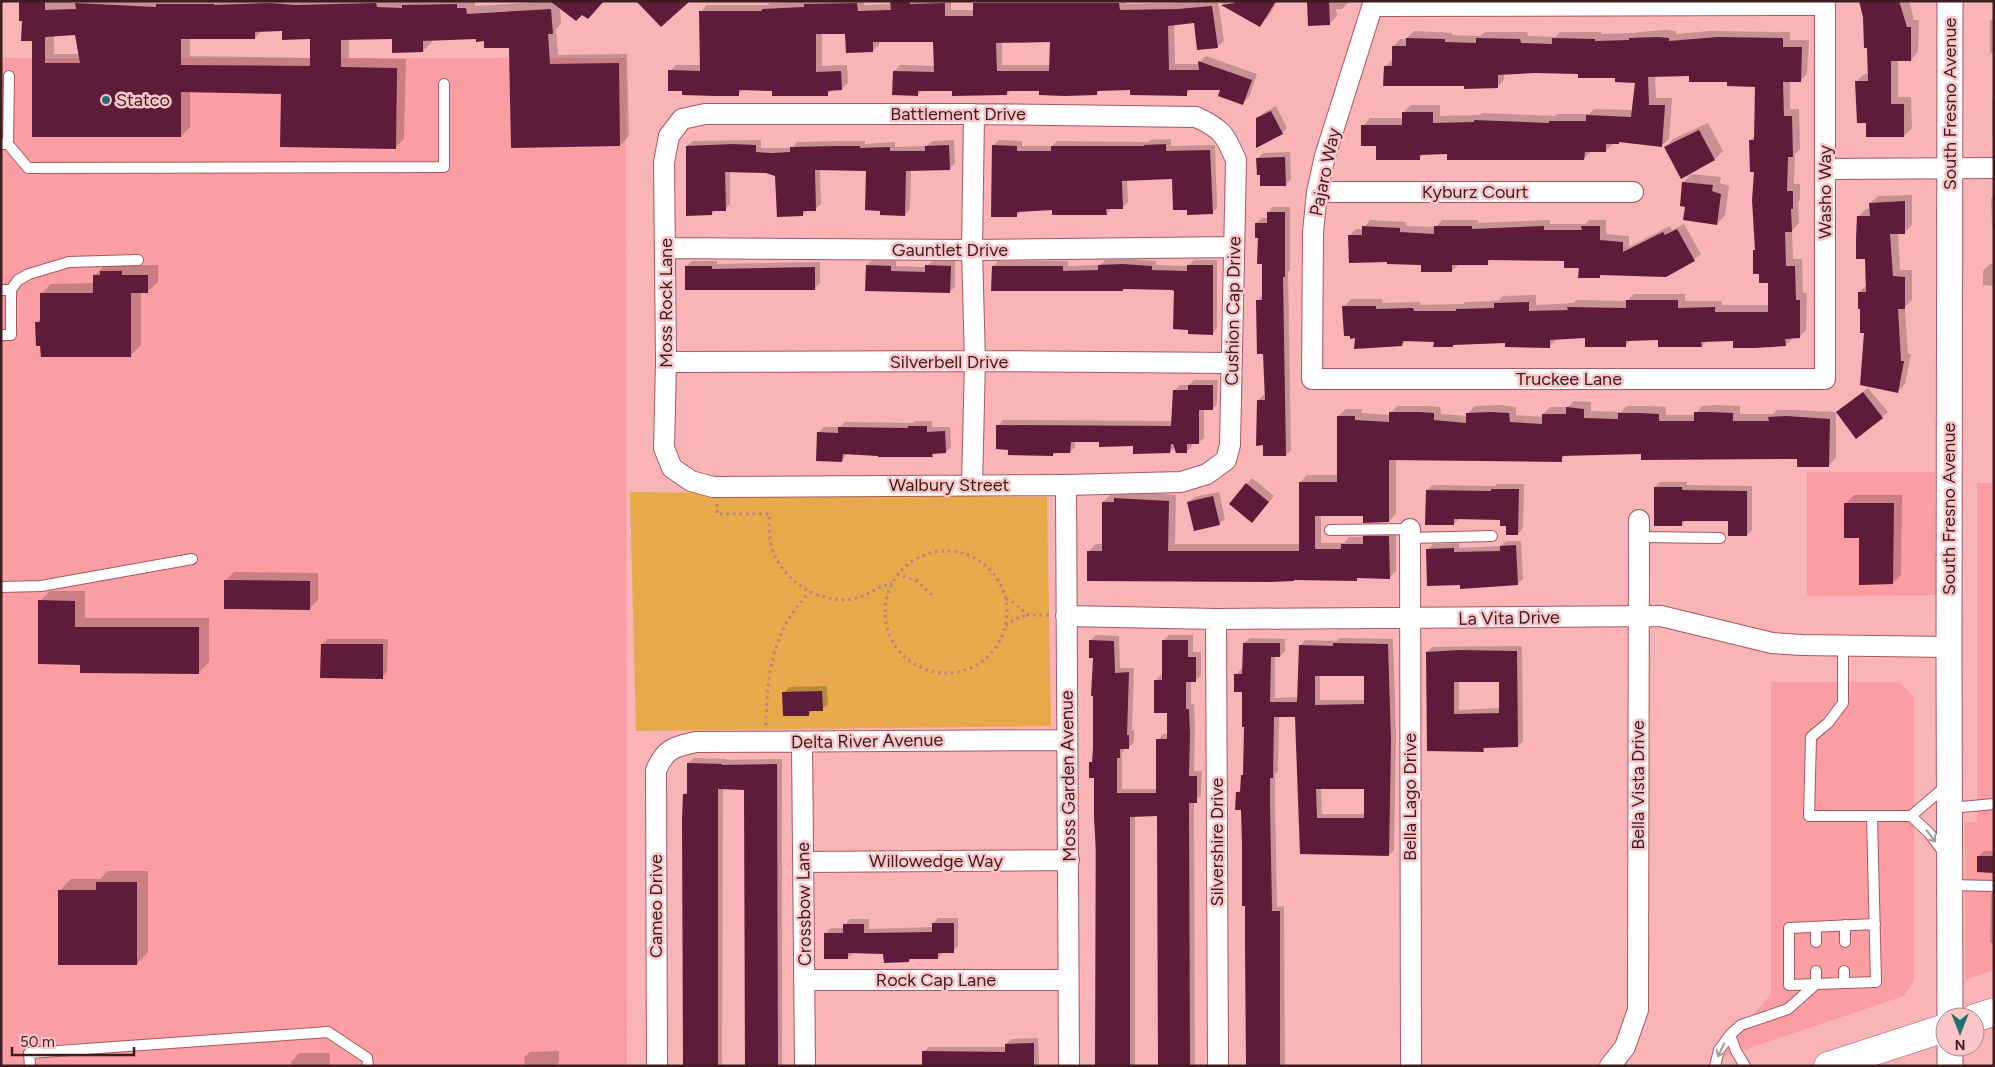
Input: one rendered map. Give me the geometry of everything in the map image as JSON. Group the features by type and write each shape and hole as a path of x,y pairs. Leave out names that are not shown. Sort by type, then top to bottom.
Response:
{"highway":[{"path":"1828,1066 1935,1031"}],"street":[{"name":"South Fresno Avenue","path":"1950,1 1948,647 1950,1007"},
{"name":"Washo Way","path":"1374,4 1825,5 1826,379"},
{"name":"Pajaro Way","path":"1312,379 1313,232 1317,192 1325,156 1374,4"},
{"name":"Battlement Drive","path":"682,120 705,114 974,114 1196,117 1216,126 1227,139"},
{"path":"972,484 975,361 972,250 974,114"},
{"name":"Moss Rock Lane","path":"682,120 669,136 664,162 666,248 664,448 672,468 691,481"},
{"name":"Cushion Cap Drive","path":"1207,474 1226,460 1230,445 1236,160 1227,139"},
{"path":"1825,169 1994,168"},
{"name":"Kyburz Court","path":"1317,192 1633,192"},
{"name":"Gauntlet Drive","path":"666,248 972,250 1234,247"},
{"name":"Silverbell Drive","path":"666,362 975,361 1232,363"},
{"name":"Truckee Lane","path":"1312,379 1826,379"},
{"name":"Walbury Street","path":"691,481 716,487 972,484 1066,485 1181,482 1207,474"},
{"name":"Moss Garden Avenue","path":"1066,485 1069,1066"},
{"name":"Bella Vista Drive","path":"1610,1066 1625,1047 1638,1010 1639,529"},
{"name":"Bella Lago Drive","path":"1410,534 1411,1066"},
{"name":"La Vita Drive","path":"1066,616 1216,619 1410,619 1661,616 1772,643 1948,647"},
{"name":"Silvershire Drive","path":"1216,619 1218,1066"},
{"name":"Delta River Avenue","path":"669,750 676,746 696,742 1066,740"},
{"name":"Crossbow Lane","path":"802,742 805,1066"},
{"name":"Cameo Drive","path":"657,1066 656,770 661,759 669,750"},
{"name":"Willowedge Way","path":"804,862 1069,860"},
{"name":"Rock Cap Lane","path":"805,980 1068,980"}],"lane":[{"path":"9,76 5,144 28,168 444,167 444,84"},
{"path":"1,335 11,335 6,290 18,280 29,274 69,262 138,260"},
{"path":"1639,529 1720,538"},
{"path":"1330,530 1492,536"},
{"path":"1,587 41,586 192,559"},
{"path":"1843,646 1843,703 1828,724 1811,737 1809,816 1911,816 1949,796 1994,804"},
{"path":"1872,816 1875,924 1876,982 1790,985 1789,928 1875,924"},
{"path":"1911,816 1949,858"},
{"path":"1949,885 1994,886"},
{"path":"1816,926 1816,942"},
{"path":"1845,926 1845,942"},
{"path":"1715,1066 1719,1050 1741,1024 1788,1009 1816,984 1816,971"},
{"path":"1844,971 1844,983"},
{"path":"30,1066 29,1053 328,1032 367,1058 368,1066"},
{"path":"1730,1035 1736,1051 1745,1066"}],"path":[{"path":"716,487 717,514 769,514 770,536 776,558 788,575 810,592 836,599 852,599 866,596 893,583"},
{"path":"949,551 968,556 985,566 998,581 1006,598 1007,612 1006,626 999,643 988,657 972,668 955,673 936,673 919,668 904,657 892,643 886,626 884,608 888,590 897,574 912,561 930,553 949,551"},
{"path":"897,574 916,581 934,597"},
{"path":"766,742 768,680 776,645 792,613 810,592"},
{"path":"1006,598 1028,615"},
{"path":"1006,626 1016,619 1028,615 1066,616"}],"shaded area":[{"path":"1,58 626,58 627,1066 1,1066"},
{"path":"1807,472 1935,472 1936,595 1807,596"},
{"path":"1977,483 1994,483 1994,970 1965,980 1965,822 1977,822"},
{"path":"630,492 1047,497 1051,726 636,731"},
{"path":"1771,682 1899,682 1914,697 1914,981 1904,996 1714,1060 1771,994"}],"building":[{"path":"19,1 45,1 45,10 76,9 75,3 156,7 156,4 214,5 270,3 296,5 376,3 377,7 402,8 402,5 457,4 457,8 466,8 467,14 551,9 553,34 548,34 550,64 619,63 620,146 511,148 509,48 484,48 484,41 476,42 476,39 423,41 423,52 392,53 392,39 341,40 341,67 397,68 396,149 280,147 281,94 181,92 181,137 32,137 32,41 21,41 22,21 19,21","holes":["282,31 282,40 310,39 310,66 181,65 181,39 255,39 255,32","75,35 80,63 45,63 45,37"]},
{"path":"550,1 604,1 588,19 582,15 576,21"},
{"path":"636,1 690,1 661,27"},
{"path":"890,1 910,1 910,4 945,3 945,16 973,16 973,3 1119,3 1120,10 1178,9 1212,6 1218,48 1197,50 1194,23 1168,26 1169,70 1199,70 1198,61 1252,80 1243,105 1218,96 1220,90 1187,90 1187,96 1130,95 1130,90 1097,91 1097,95 1064,96 1039,95 1039,91 1007,91 1007,95 952,96 952,91 918,91 918,96 892,95 893,71 934,72 933,42 873,42 873,52 846,53 845,34 816,34 816,72 841,71 842,90 828,91 828,96 772,96 772,91 739,90 739,96 682,95 682,91 668,91 668,70 700,71 699,11 762,11 762,9 804,7 804,4 857,3 858,11 891,10","holes":["1050,42 1049,71 997,71 996,43"]},
{"path":"1231,1 1276,1 1260,27 1221,5 1235,3"},
{"path":"1307,1 1329,1 1330,25 1308,26"},
{"path":"1859,1 1899,1 1907,27 1911,27 1911,61 1891,61 1891,104 1904,104 1904,137 1866,137 1866,123 1857,123 1855,81 1868,81 1867,48 1864,48 1863,17"},
{"path":"1718,37 1783,38 1783,47 1802,47 1801,82 1783,82 1784,116 1792,116 1793,157 1788,157 1787,191 1793,191 1793,209 1791,209 1792,232 1785,232 1786,266 1795,266 1796,300 1800,300 1800,338 1785,339 1786,346 1754,348 1733,348 1733,341 1701,342 1702,347 1658,347 1658,340 1626,341 1626,347 1585,347 1585,338 1550,340 1550,348 1505,347 1505,343 1433,347 1434,342 1403,341 1402,346 1354,349 1355,338 1350,339 1350,336 1344,336 1342,306 1376,306 1376,309 1413,308 1414,311 1456,311 1456,309 1494,308 1494,303 1529,302 1529,311 1568,310 1567,307 1626,308 1626,300 1678,300 1678,308 1715,307 1715,312 1768,312 1768,283 1759,283 1759,274 1753,274 1753,250 1755,250 1752,200 1754,172 1750,172 1749,140 1754,140 1755,87 1727,86 1727,82 1689,82 1689,76 1648,77 1649,105 1665,105 1662,147 1619,142 1619,144 1606,144 1606,152 1585,152 1584,160 1447,160 1447,154 1420,155 1420,160 1376,160 1376,146 1361,146 1361,125 1402,125 1402,112 1433,112 1433,123 1474,122 1474,120 1549,123 1549,121 1586,121 1586,115 1631,117 1635,83 1615,82 1615,78 1578,78 1578,74 1535,73 1498,75 1498,88 1464,89 1464,86 1383,86 1384,66 1392,66 1392,46 1406,46 1406,38 1445,39 1445,42 1476,43 1476,38 1520,39 1521,43 1552,44 1552,38 1595,39 1595,41 1669,38 1669,41"},
{"path":"1271,111 1283,134 1256,148 1256,118"},
{"path":"1699,130 1715,160 1681,179 1664,147"},
{"path":"1166,144 1166,151 1210,150 1213,214 1187,215 1187,210 1173,210 1172,179 1122,181 1123,209 1106,209 1107,215 1052,215 1052,210 1017,212 1017,217 991,217 992,145 1017,146 1017,151 1051,151 1051,146 1144,146"},
{"path":"756,145 756,152 772,153 790,152 790,147 860,146 860,148 890,147 890,151 925,151 925,146 949,145 950,170 906,171 905,216 880,215 880,211 865,210 866,171 815,170 816,211 803,211 803,216 777,217 775,176 766,173 725,172 726,211 712,211 712,215 686,216 686,146"},
{"path":"1285,157 1286,186 1260,186 1260,175 1257,175 1256,158"},
{"path":"1682,182 1713,185 1712,191 1721,194 1717,225 1683,220 1685,207 1680,206"},
{"path":"1905,201 1905,234 1890,234 1893,276 1905,277 1905,309 1898,309 1901,361 1904,361 1898,393 1860,385 1864,333 1860,333 1858,292 1866,292 1865,259 1856,259 1856,239 1857,216 1870,216 1869,203"},
{"path":"1267,212 1285,212 1285,277 1283,277 1286,456 1263,456 1263,445 1256,446 1257,400 1265,400 1263,354 1257,354 1256,300 1262,300 1262,264 1257,264 1258,238 1255,238 1255,223 1267,223"},
{"path":"1362,226 1400,228 1400,232 1434,234 1434,226 1472,226 1472,229 1544,226 1544,230 1582,230 1581,226 1600,226 1600,240 1623,242 1623,252 1663,232 1665,235 1677,229 1695,261 1666,277 1600,275 1600,278 1578,278 1579,268 1564,268 1564,261 1488,260 1488,265 1452,265 1452,272 1421,272 1421,265 1387,264 1387,262 1349,263 1348,235 1362,235"},
{"path":"866,265 891,266 891,271 925,272 925,265 951,266 950,293 865,291"},
{"path":"1098,265 1152,266 1152,270 1187,271 1187,265 1213,265 1213,335 1188,334 1188,330 1173,329 1174,291 1172,290 991,291 992,266 1063,266 1063,271 1098,270"},
{"path":"685,266 712,266 712,269 815,267 815,290 685,290"},
{"path":"100,271 122,271 122,275 148,275 148,293 131,293 131,357 41,357 40,346 36,346 35,322 40,322 40,293 93,293 93,275 100,275"},
{"path":"1188,385 1213,385 1213,410 1199,410 1199,444 1187,444 1187,453 1176,453 1173,444 1171,444 1170,453 1133,454 1133,446 1099,447 1099,442 1071,442 1070,453 1053,453 1053,456 1008,455 1008,450 996,449 996,425 1171,426 1173,390 1188,390"},
{"path":"1863,392 1883,418 1856,439 1836,412"},
{"path":"1566,407 1584,409 1584,418 1618,419 1618,413 1640,413 1659,414 1659,421 1694,421 1694,412 1710,412 1733,413 1733,421 1769,421 1768,417 1786,416 1830,419 1829,467 1797,467 1797,459 1641,460 1641,454 1562,456 1562,462 1389,460 1389,522 1363,523 1363,516 1315,516 1315,549 1341,549 1341,544 1363,544 1363,536 1389,536 1390,579 1357,578 1357,581 1294,580 1269,582 1087,581 1087,551 1102,551 1102,502 1114,502 1114,498 1169,501 1168,551 1299,551 1299,482 1337,482 1337,416 1355,416 1355,420 1389,422 1389,412 1419,412 1434,413 1434,420 1466,423 1466,413 1491,412 1509,413 1510,422 1542,424 1542,414 1566,414"},
{"path":"908,426 927,426 927,432 945,431 946,453 932,454 933,457 878,457 843,454 842,462 816,461 817,432 838,433 838,427 908,428"},
{"path":"1246,483 1269,502 1252,523 1229,504"},
{"path":"1654,487 1682,487 1682,490 1747,491 1747,536 1728,536 1728,521 1682,521 1682,526 1654,526"},
{"path":"1491,489 1519,489 1518,535 1506,535 1506,526 1500,526 1500,520 1454,519 1454,525 1425,525 1426,490 1491,491"},
{"path":"1213,496 1220,525 1194,531 1187,502"},
{"path":"1844,503 1894,503 1893,584 1859,585 1859,538 1844,538"},
{"path":"1516,545 1518,585 1460,589 1460,585 1427,586 1426,549 1454,548 1454,552 1500,551 1500,546"},
{"path":"224,580 310,581 310,610 224,609"},
{"path":"38,600 75,601 75,627 199,627 199,674 80,673 80,665 38,664"},
{"path":"1089,640 1114,641 1115,673 1129,672 1127,735 1129,735 1129,749 1120,749 1120,758 1117,758 1117,793 1156,793 1156,739 1167,739 1167,713 1154,713 1154,680 1162,680 1162,640 1188,640 1188,657 1196,657 1196,682 1186,682 1186,709 1189,709 1190,734 1189,776 1197,776 1197,803 1189,803 1190,1066 1158,1066 1157,816 1130,817 1130,1065 1095,1065 1096,850 1094,778 1089,778 1089,762 1092,762 1093,748 1093,696 1091,696 1093,658 1089,658"},
{"path":"1243,643 1280,643 1280,657 1271,657 1270,702 1297,702 1299,645 1333,646 1333,643 1388,644 1391,741 1389,856 1300,854 1295,717 1274,717 1273,778 1270,778 1270,805 1272,911 1280,911 1280,1066 1246,1066 1245,906 1242,906 1241,810 1235,810 1236,792 1240,792 1241,775 1243,775 1244,727 1242,727 1242,692 1234,692 1234,674 1242,674","holes":["1315,676 1364,676 1364,704 1315,705","1316,789 1364,789 1364,818 1317,818"]},
{"path":"321,644 383,644 383,679 320,678"},
{"path":"1460,650 1517,651 1518,747 1483,748 1484,752 1427,751 1426,652","holes":["1454,682 1499,682 1499,713 1454,714"]},
{"path":"822,691 823,711 809,711 809,716 783,716 782,692"},
{"path":"687,763 722,765 777,764 778,1066 745,1066 744,790 718,789 718,1066 683,1066 682,819 683,794 687,794"},
{"path":"1977,856 1994,856 1994,873 1977,872"},
{"path":"96,882 137,882 137,965 58,965 58,890 96,890"},
{"path":"932,923 954,923 954,953 938,953 938,959 909,959 909,962 884,963 883,954 848,953 848,959 824,959 824,933 843,933 843,924 864,924 864,933 932,932"},
{"path":"1034,1043 1034,1066 922,1066 922,1051 1005,1052 1005,1044"}],"place":[{"name":"Statco","path":"106,100"}]}
